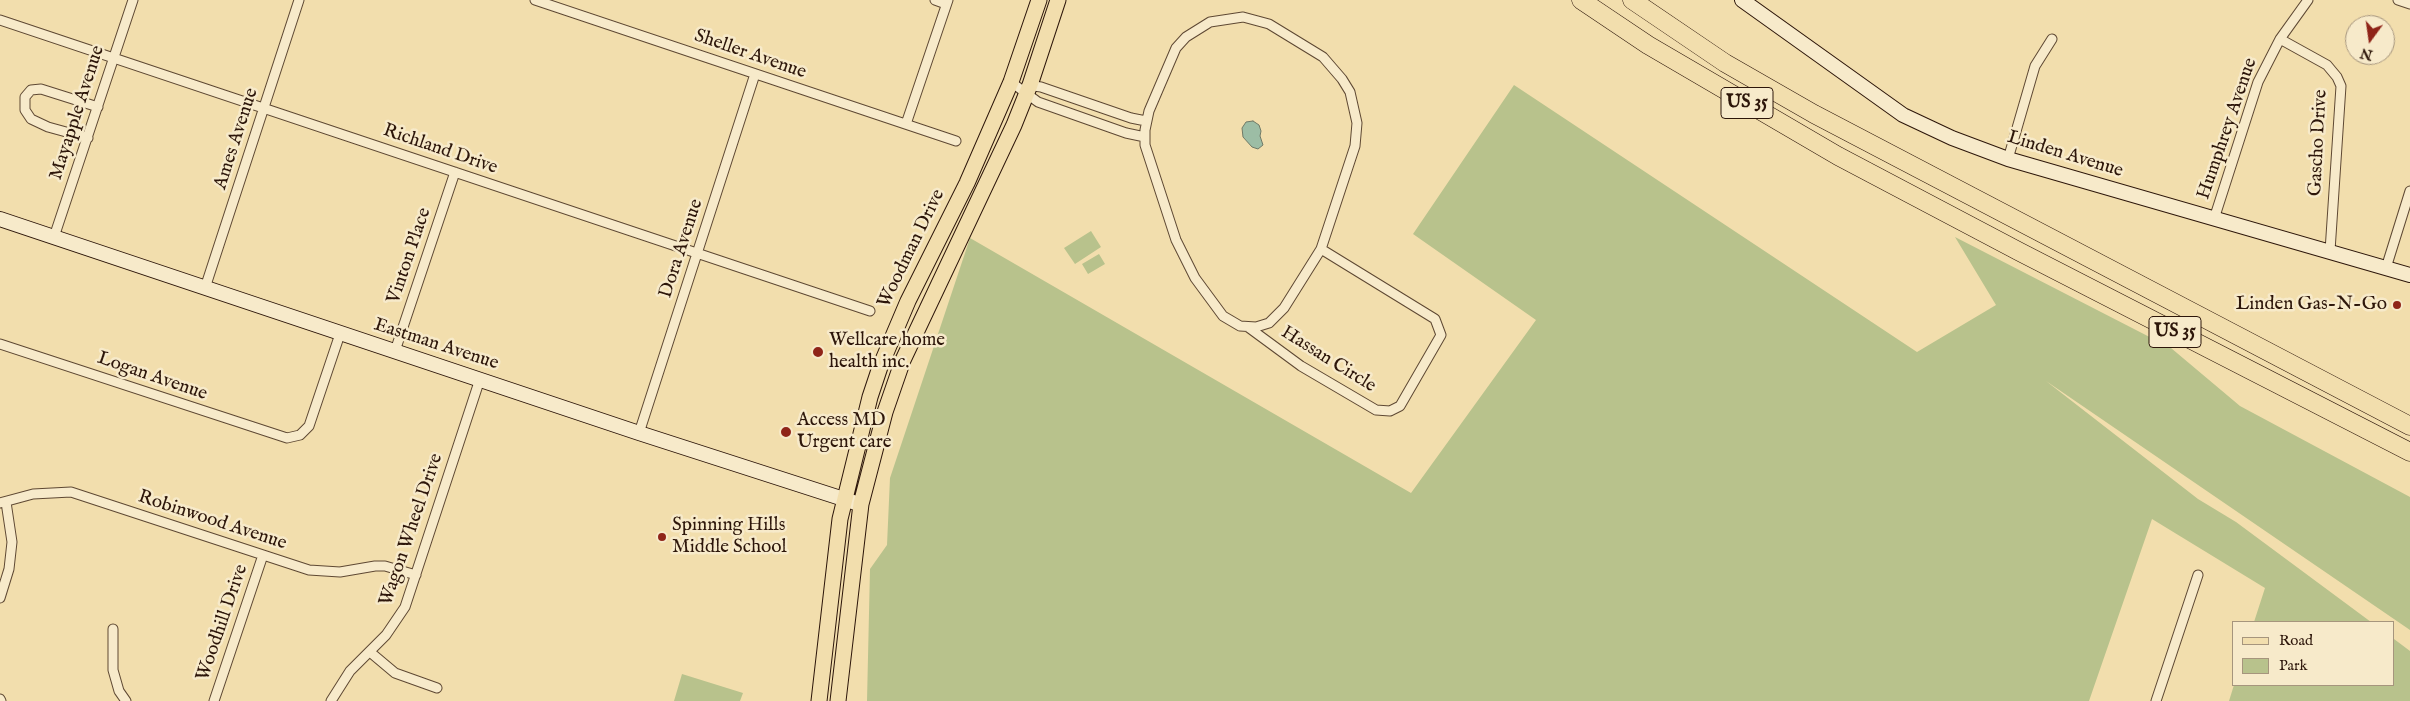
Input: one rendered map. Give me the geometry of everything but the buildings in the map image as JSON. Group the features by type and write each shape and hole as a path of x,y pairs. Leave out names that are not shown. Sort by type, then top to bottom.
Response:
{"highway":[{"path":"1570,0 1648,45"},
{"name":"US 35","path":"1581,0 1648,45 1805,137 1918,199 2410,452"},
{"name":"US 35","path":"1632,0 1724,63 1814,114 2410,426"},
{"path":"2312,375 2410,414"}],"main road":[{"name":"Woodman Drive","path":"819,701 844,500 861,429 880,367 908,301 967,183 1012,82 1039,0"},
{"name":"Woodman Drive","path":"838,701 861,504 885,412 903,360 1005,147 1029,90 1058,0"}],"street":[{"name":"Mayapple Avenue","path":"54,237 133,0"},
{"name":"Ames Avenue","path":"204,288 299,0"},
{"name":"Sheller Avenue","path":"534,0 956,140"},
{"path":"906,124 947,2 935,0"},
{"name":"Linden Avenue","path":"1742,0 1903,114 1939,132 2008,160 2410,274"},
{"name":"Humphrey Avenue","path":"2214,219 2258,82 2280,39 2308,0"},
{"path":"2398,0 2410,4"},
{"path":"1232,18 1255,19 1269,24 1312,48 1333,68 1350,92 1357,122 1355,146 1321,249 1284,308 1277,316 1264,325 1248,327 1232,322 1223,316 1207,295 1185,259 1162,202 1145,137 1146,121 1170,58 1186,37 1210,22 1232,18"},
{"name":"Richland Drive","path":"0,20 870,311"},
{"path":"2008,160 2035,66 2052,39"},
{"name":"Gascho Drive","path":"2280,39 2327,65 2337,77 2341,86 2330,251"},
{"name":"Dora Avenue","path":"639,433 755,74"},
{"path":"1012,82 1029,90 1146,121"},
{"path":"88,138 48,127 31,119 25,110 25,97 32,90 41,89 98,107"},
{"path":"1029,90 1038,102 1126,133 1145,137"},
{"name":"Vinton Place","path":"395,351 455,172"},
{"path":"2386,268 2408,204 2410,191"},
{"name":"Eastman Avenue","path":"0,218 340,334 861,504"},
{"name":"Hassan Circle","path":"1248,327 1301,366 1376,410 1390,411 1400,406 1441,335 1435,319 1321,249"},
{"name":"Logan Avenue","path":"0,344 282,437 294,437 300,435 309,426 340,334"},
{"name":"Wagon Wheel Drive","path":"332,701 350,671 370,652 398,620 405,607 480,379"},
{"name":"Robinwood Avenue","path":"3,502 51,492 82,494 302,568 322,572 340,572 375,566 396,568 416,575"},
{"path":"0,598 9,569 12,542 3,502"},
{"name":"Woodhill Drive","path":"214,701 263,555"},
{"path":"2156,701 2198,575"},
{"path":"113,629 113,670 119,691 126,701"},
{"path":"370,652 395,673 437,688"}],"green space":[{"path":"1514,85 1917,352 1996,305 1955,237 2171,348 2240,406 2410,497 2410,630 2046,381 2198,499 2236,522 2370,621 2254,621 2265,588 2152,519 2089,701 867,701 870,569 887,545 890,478 970,238 1411,493 1536,320 1413,234"},
{"path":"1091,231 1101,247 1075,264 1064,248"},
{"path":"1099,254 1105,264 1088,274 1082,264"},
{"path":"2395,640 2410,651 2410,701 2229,701 2234,686 2395,686"},
{"path":"682,674 743,693 740,701 674,701"}],"shaded area":[{"path":"1253,121 1259,125 1261,131 1260,136 1263,145 1258,149 1252,147 1243,137 1242,128 1246,122"}],"place":[{"name":"Linden Gas-N-Go","path":"2397,305"},
{"name":"Wellcare home health inc.","path":"818,352"},
{"name":"Access MD Urgent care","path":"786,432"},
{"name":"Spinning Hills Middle School","path":"662,537"}]}
